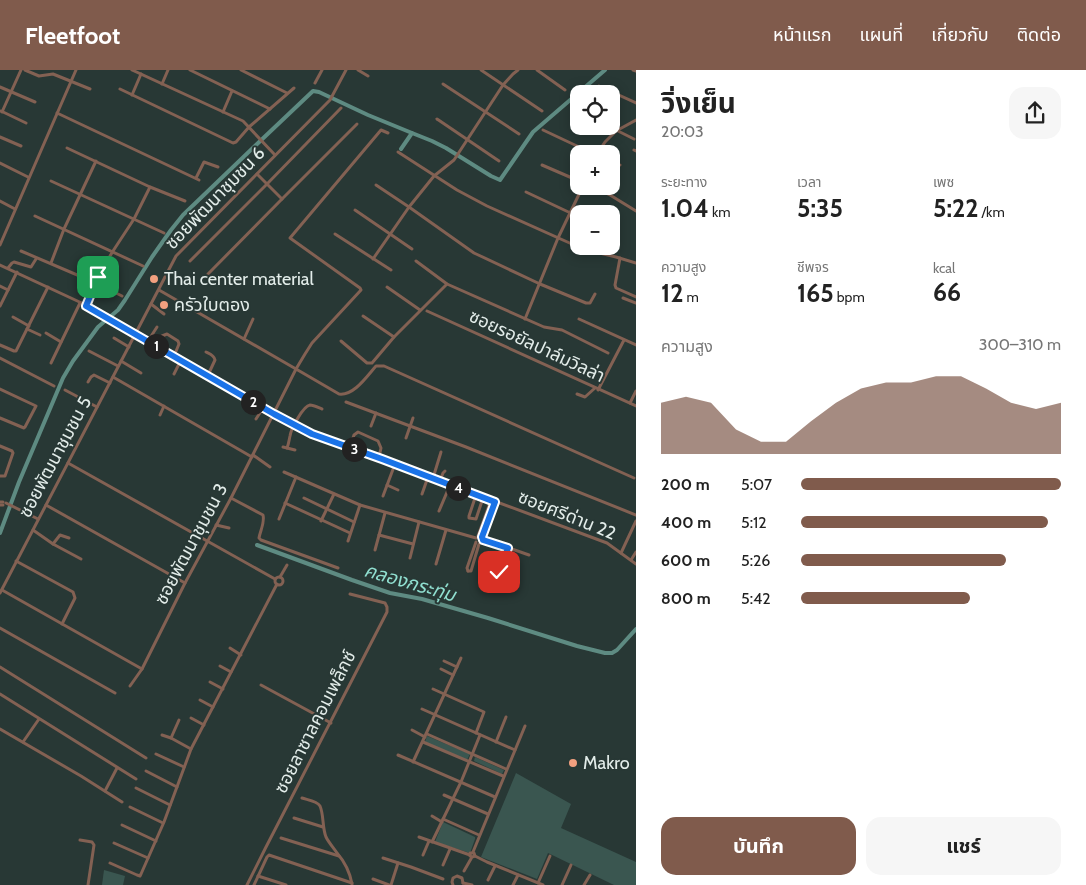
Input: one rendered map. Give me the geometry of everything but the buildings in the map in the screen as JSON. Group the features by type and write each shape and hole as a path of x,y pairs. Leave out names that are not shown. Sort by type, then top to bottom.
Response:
{"street":[{"path":"26,123 1,112 23,70 39,76 53,74 90,89"},
{"path":"0,245 76,70"},
{"path":"132,70 243,121 275,155"},
{"path":"162,84 168,70"},
{"path":"241,70 287,93"},
{"path":"314,83 322,71 317,70"},
{"name":"ซอยพัฒนาชุมชน 6","path":"136,334 178,252 330,100 346,70"},
{"path":"358,70 368,76"},
{"path":"481,70 542,111"},
{"path":"373,259 409,207 434,176 454,160 503,85 518,70"},
{"path":"537,70 565,90"},
{"path":"192,71 270,109"},
{"path":"132,95 141,74"},
{"path":"443,84 518,134"},
{"path":"0,86 35,102"},
{"path":"120,89 236,142 294,88"},
{"path":"223,112 232,91"},
{"path":"620,96 636,103"},
{"path":"190,261 340,108"},
{"path":"57,113 198,179 204,162 218,167"},
{"path":"437,118 499,161"},
{"path":"620,128 636,120"},
{"path":"208,274 358,124"},
{"name":"ซอยพัฒนาชุมชน 3","path":"130,686 142,669 305,354 361,290 290,238 381,130 388,133"},
{"path":"543,130 576,145"},
{"path":"620,132 634,139"},
{"path":"602,145 611,135"},
{"path":"0,137 21,146"},
{"path":"67,148 150,187 185,201"},
{"path":"398,152 457,190 487,206 583,249 636,263"},
{"path":"51,263 96,161"},
{"path":"0,163 28,177"},
{"path":"542,165 570,177"},
{"path":"257,174 282,199"},
{"path":"51,181 164,233"},
{"path":"376,185 474,254 586,303 590,303 595,294"},
{"path":"86,306 102,268 134,220 150,187"},
{"path":"525,319 570,213 526,192"},
{"path":"610,195 636,212"},
{"path":"0,201 15,209"},
{"path":"355,210 412,249"},
{"path":"35,216 113,250 143,266"},
{"path":"335,234 390,270"},
{"path":"21,251 122,296"},
{"path":"620,258 616,288 636,297"},
{"path":"8,268 14,262 31,267 36,260"},
{"path":"416,261 447,284 544,328 562,329 608,353"},
{"name":"ซอยศรีด่าน 22","path":"0,264 105,316 263,408 312,434 379,457 607,543 636,564"},
{"path":"0,306 17,272"},
{"path":"341,340 367,363 372,363 394,337 447,284"},
{"path":"0,286 8,290"},
{"path":"0,345 15,352 48,287"},
{"path":"387,287 420,310"},
{"path":"159,290 339,394 349,393 376,366 384,366 634,478"},
{"path":"623,298 636,303"},
{"path":"51,363 80,303"},
{"path":"151,304 164,314"},
{"name":"ซอยรอยัลปาล์มวิลล่า","path":"427,311 636,406"},
{"path":"363,316 394,337"},
{"path":"13,317 40,335"},
{"path":"579,318 636,345"},
{"path":"244,339 253,319"},
{"path":"148,341 156,326"},
{"path":"46,333 61,342"},
{"name":"ซอยพัฒนาชุมชน 5","path":"1,591 136,334"},
{"path":"157,346 162,336 167,334 178,341 179,344 174,356"},
{"path":"114,338 129,347"},
{"path":"577,394 585,397 596,389 624,340"},
{"path":"89,351 118,366"},
{"path":"206,352 211,354 215,360 208,375"},
{"path":"0,358 54,386"},
{"path":"174,374 181,360"},
{"path":"121,361 141,373"},
{"path":"88,382 94,375 110,383"},
{"path":"113,377 270,467"},
{"path":"0,389 36,406 24,428 0,418"},
{"path":"65,390 97,406"},
{"path":"630,404 636,390"},
{"path":"346,402 475,450 636,515"},
{"path":"295,450 285,447 290,442 290,434 303,410 311,405 322,409"},
{"path":"160,415 164,406"},
{"path":"256,419 263,408"},
{"path":"371,426 376,413"},
{"path":"406,438 414,418"},
{"path":"350,448 354,435 358,432 378,441 381,448 379,457"},
{"path":"0,446 13,453 5,476 0,476"},
{"path":"433,478 441,452"},
{"path":"68,463 275,580 277,584"},
{"path":"384,496 395,464"},
{"path":"440,481 445,471"},
{"path":"284,472 360,506 530,555"},
{"path":"422,494 428,476"},
{"path":"278,519 296,477"},
{"path":"387,485 398,490"},
{"path":"439,511 450,485"},
{"path":"321,520 334,494"},
{"path":"476,495 470,518 476,519 484,498"},
{"path":"231,498 262,515 264,520 259,535 260,540 338,568"},
{"path":"304,498 354,522"},
{"path":"479,539 471,571 468,571 467,568 493,501"},
{"path":"285,503 350,533"},
{"path":"4,504 38,519"},
{"path":"46,505 185,583"},
{"path":"348,541 360,506"},
{"path":"374,550 385,513"},
{"path":"621,553 636,521"},
{"path":"410,558 419,522"},
{"path":"216,525 229,528"},
{"path":"33,530 53,544 81,559"},
{"path":"436,564 446,530"},
{"path":"53,544 60,535 69,538"},
{"path":"379,535 413,544"},
{"path":"495,582 508,548"},
{"path":"631,560 636,552"},
{"path":"16,561 73,592 75,598 62,624"},
{"path":"275,580 280,577 287,565"},
{"path":"499,572 516,578"},
{"path":"110,863 140,876 156,841 191,749 277,584 283,582 280,577"},
{"path":"1,591 142,669"},
{"name":"ซอยลาซาลคอมเพล็กซ์","path":"247,885 387,612 388,607 385,603 350,594"},
{"path":"0,628 115,693"},
{"path":"230,648 241,655"},
{"path":"413,762 461,658"},
{"path":"444,661 457,667"},
{"path":"220,666 232,672"},
{"path":"0,667 146,758"},
{"path":"441,669 453,675"},
{"path":"210,682 222,689"},
{"path":"261,685 331,723"},
{"path":"433,689 484,712 476,733"},
{"path":"0,694 136,779"},
{"path":"200,700 213,707"},
{"path":"422,709 515,750"},
{"path":"496,742 506,717"},
{"path":"191,718 204,725"},
{"path":"23,742 39,719"},
{"path":"171,738 179,720"},
{"path":"464,871 525,726"},
{"path":"0,729 122,802"},
{"path":"412,730 506,769"},
{"path":"162,735 191,749"},
{"path":"423,855 443,821 480,736"},
{"path":"423,742 503,776"},
{"path":"156,754 184,767"},
{"path":"398,755 495,797"},
{"path":"105,791 117,768"},
{"path":"146,771 177,787"},
{"path":"136,788 170,805"},
{"path":"444,795 488,814"},
{"path":"302,798 318,804 322,827 327,840 340,856 352,884"},
{"path":"130,807 163,823"},
{"path":"432,816 479,834"},
{"path":"294,818 322,827"},
{"path":"122,825 156,841"},
{"path":"419,837 472,855 540,884 550,856"},
{"path":"281,838 340,856"},
{"path":"80,840 92,842 94,845 88,885"},
{"path":"114,843 148,858"},
{"path":"443,865 450,849"},
{"path":"254,885 267,857 272,856 352,884"},
{"path":"382,858 443,879"},
{"path":"373,879 390,885 398,862"},
{"path":"562,885 571,865"},
{"path":"488,880 495,866"},
{"path":"513,885 518,875"},
{"path":"584,885 590,875"},
{"path":"258,876 286,885"},
{"path":"453,885 453,878 457,876 462,878 463,884 472,885"}],"green space":[{"path":"427,736 470,754 467,760 425,742"},
{"path":"475,757 504,770 502,774 474,761"},
{"path":"516,773 571,804 561,828 636,862 636,885 614,885 548,853 537,879 481,857"},
{"path":"443,822 475,837 470,853 435,842"},
{"path":"104,870 125,876 123,885 102,885"}],"waterway":[{"path":"401,149 412,133 446,148 500,180 533,132 605,70"},
{"path":"0,533 19,482 63,378 98,327 118,310 152,257 183,215 313,91 412,133"},
{"name":"คลองกระทุ่ม","path":"257,545 390,593 422,599 605,653 612,653 617,650 636,629"}],"place":[{"name":"Thai center material","path":"154,279"},
{"name":"ครัวใบตอง","path":"164,305"},
{"name":"Makro","path":"573,763"}],"route":[{"path":"98,277 86,306 274,414 312,434 495,502 482,537 483,540 508,548 499,572"}]}
